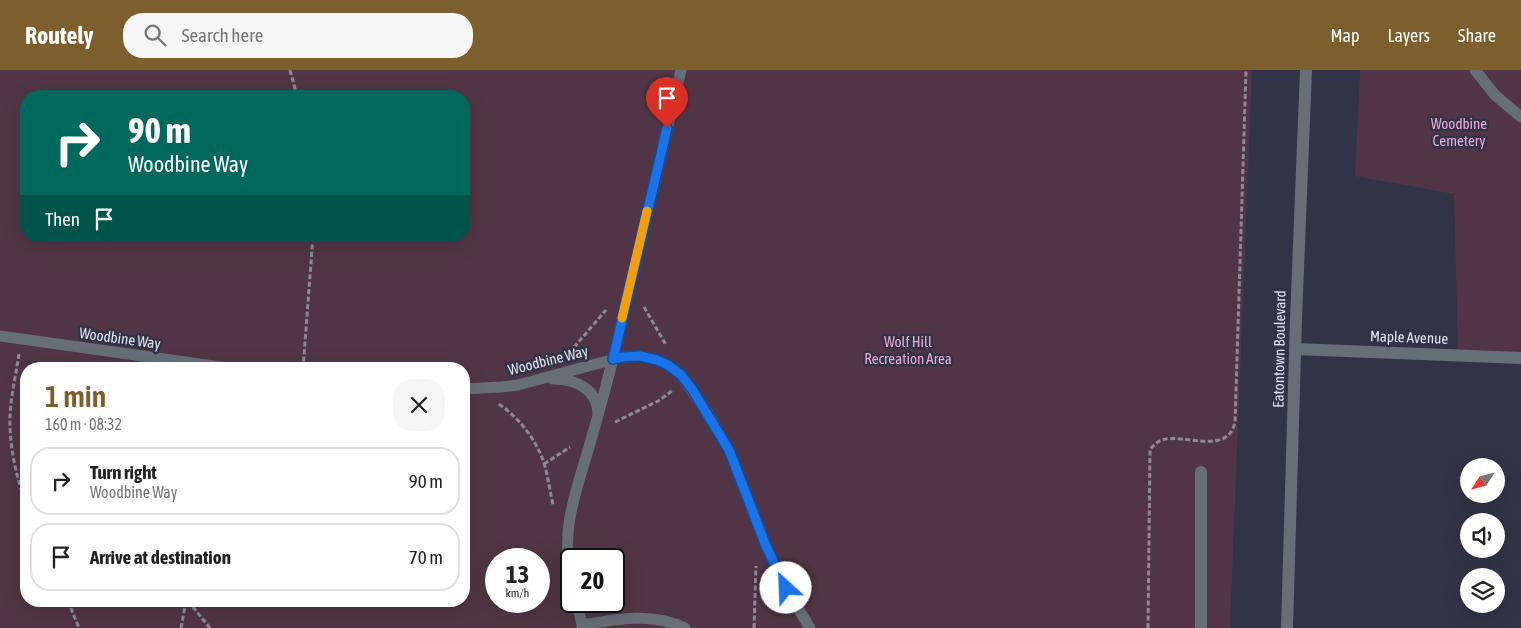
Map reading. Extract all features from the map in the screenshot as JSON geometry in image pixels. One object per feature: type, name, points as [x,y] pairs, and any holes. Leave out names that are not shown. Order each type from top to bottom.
[{"type":"street","name":"Eatontown Boulevard","points":[[1287,628],[1296,319],[1306,70]]},
{"type":"street","name":"Maple Avenue","points":[[1296,349],[1521,358]]},
{"type":"street","points":[[1201,472],[1201,628]]},
{"type":"lane","points":[[568,548],[567,532],[573,496],[593,434],[613,359],[681,70]]},
{"type":"lane","points":[[1475,70],[1495,95],[1521,117]]},
{"type":"lane","name":"Woodbine Way","points":[[0,336],[185,362]]},
{"type":"lane","name":"Woodbine Way","points":[[470,388],[501,387],[622,357],[640,356],[649,358],[668,365],[681,375]]},
{"type":"lane","points":[[681,375],[708,414],[729,450],[766,546],[786,588],[810,628]]},
{"type":"lane","points":[[542,378],[565,379],[576,382],[586,388],[596,405],[598,416]]},
{"type":"lane","points":[[579,613],[582,626],[616,619],[642,618],[660,620],[685,628]]},
{"type":"path","points":[[290,70],[295,90]]},
{"type":"path","points":[[1148,628],[1150,450],[1155,444],[1167,439],[1217,441],[1234,428],[1246,70]]},
{"type":"path","points":[[304,362],[314,242]]},
{"type":"path","points":[[633,270],[644,307],[652,324],[668,347]]},
{"type":"path","points":[[542,378],[564,358],[612,303]]},
{"type":"path","points":[[20,483],[13,453],[10,416],[21,339]]},
{"type":"path","points":[[544,464],[593,434],[660,400],[672,390],[681,375]]},
{"type":"path","points":[[493,400],[508,410],[532,439],[544,464],[554,509]]},
{"type":"path","points":[[754,628],[756,561]]},
{"type":"path","points":[[70,607],[79,628]]},
{"type":"path","points":[[181,628],[186,607]]},
{"type":"path","points":[[192,607],[210,628]]},
{"type":"green space","name":"Wolf Hill Recreation Area","points":[[0,70],[1252,70],[1230,628],[0,628]]},
{"type":"green space","name":"Woodbine Cemetery","points":[[1360,70],[1521,70],[1521,362],[1458,353],[1454,194],[1355,176]]},
{"type":"slow traffic","points":[[622,318],[647,211]]},
{"type":"route","points":[[667,128],[613,359],[640,356],[657,360],[668,365],[681,375],[692,389],[729,450],[766,546],[786,588]]}]
